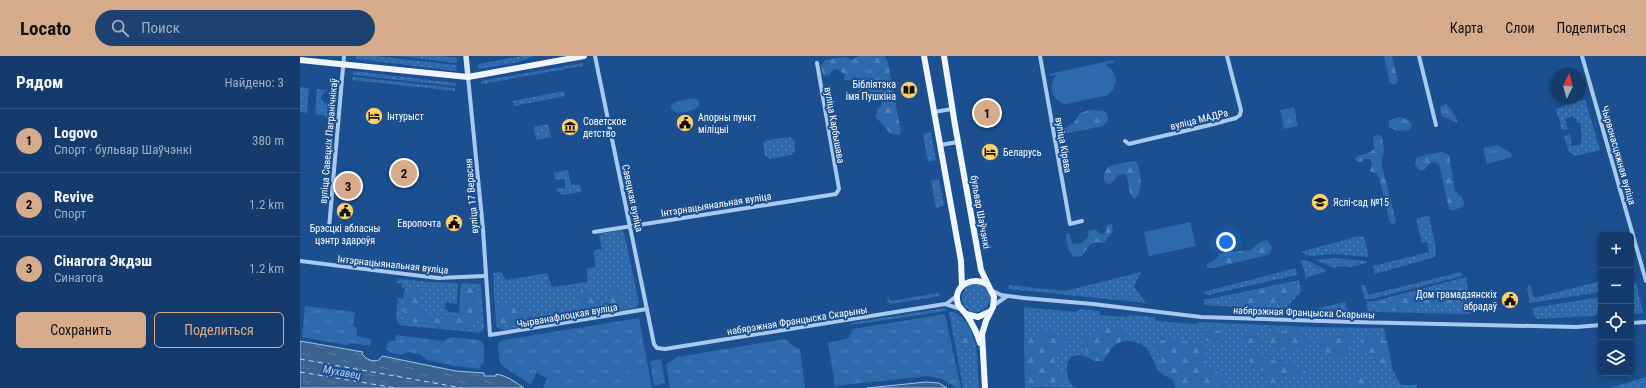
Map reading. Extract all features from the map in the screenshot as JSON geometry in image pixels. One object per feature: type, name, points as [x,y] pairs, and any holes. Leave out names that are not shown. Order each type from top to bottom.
[{"type":"main road","name":"вуліца 17 Верасня","points":[[466,56],[468,77]]},
{"type":"main road","points":[[300,60],[468,77],[584,56]]},
{"type":"main road","points":[[924,56],[961,261],[962,286],[958,295],[959,305],[978,336],[982,356]]},
{"type":"main road","name":"бульвар Шаўчэнкі","points":[[944,56],[981,270],[993,292]]},
{"type":"main road","points":[[962,286],[978,280],[988,285]]},
{"type":"main road","points":[[985,388],[982,356],[982,334],[991,309],[994,297],[993,292]]},
{"type":"main road","points":[[963,312],[978,317],[987,314],[991,309]]},
{"type":"street","name":"вуліца Савецкіх Пагранічнікаў","points":[[329,228],[344,56]]},
{"type":"street","name":"Савецкая вуліца","points":[[595,56],[654,344]]},
{"type":"street","name":"вуліца Кірава","points":[[1040,56],[1070,224],[1082,221]]},
{"type":"street","name":"вуліца МАДРа","points":[[1125,141],[1129,144],[1205,127],[1236,118],[1240,115],[1241,110],[1227,56]]},
{"type":"street","points":[[1418,56],[1436,125]]},
{"type":"street","name":"Чырвонасцяжная вуліца","points":[[1582,56],[1646,282]]},
{"type":"street","name":"вуліца Карбышава","points":[[817,63],[838,189]]},
{"type":"street","name":"вуліца 17 Верасня","points":[[468,77],[485,247],[485,276],[490,336]]},
{"type":"street","points":[[934,112],[952,109]]},
{"type":"street","points":[[940,145],[958,142]]},
{"type":"street","name":"Інтэрнацыянальная вуліца","points":[[594,232],[827,196],[836,194],[838,189]]},
{"type":"street","name":"Інтэрнацыянальная вуліца","points":[[300,261],[438,278],[485,276]]},
{"type":"street","name":"набярэжная Францыска Скарыны","points":[[993,292],[1007,296],[1093,304],[1201,317],[1576,327],[1598,325]]},
{"type":"street","name":"набярэжная Францыска Скарыны","points":[[654,344],[659,349],[665,349],[945,304],[958,295]]},
{"type":"street","points":[[991,309],[1007,296]]},
{"type":"street","name":"набярэжная Францыска Скарыны","points":[[945,304],[963,312]]},
{"type":"street","name":"Чырванафлоцкая вуліца","points":[[490,336],[647,309]]},
{"type":"street","points":[[1634,323],[1646,322]]},
{"type":"green space","points":[[356,56],[375,56],[457,65],[456,71],[356,59]]},
{"type":"green space","points":[[399,56],[441,56],[457,58],[457,63]]},
{"type":"green space","points":[[522,56],[534,56],[518,62],[479,69],[478,64]]},
{"type":"green space","points":[[859,56],[885,56],[888,63],[901,132],[899,135],[890,133],[876,117],[877,110],[882,104],[882,97],[879,93],[874,94],[870,99],[859,95],[858,85],[869,83],[870,79],[847,76],[837,69],[832,70],[830,75],[823,76],[821,66],[825,60],[845,57],[852,60]]},
{"type":"green space","points":[[1384,56],[1392,56],[1398,81],[1395,85],[1390,83]]},
{"type":"green space","points":[[1113,60],[1114,63],[1105,64],[1113,71],[1116,80],[1114,88],[1108,95],[1067,104],[1058,101],[1055,97],[1052,84],[1056,75],[1050,76],[1050,74]]},
{"type":"green space","points":[[582,63],[583,66],[481,84],[481,81]]},
{"type":"green space","points":[[872,63],[876,81],[844,80],[846,67]]},
{"type":"green space","points":[[353,71],[456,83],[456,86],[353,75]]},
{"type":"green space","points":[[353,77],[455,88],[455,91],[352,80]]},
{"type":"green space","points":[[300,87],[309,88],[307,113],[300,112]]},
{"type":"green space","points":[[317,89],[327,90],[321,97],[325,103],[330,103],[334,97],[330,138],[328,138],[330,119],[324,115],[315,114]]},
{"type":"green space","points":[[564,91],[565,96],[514,106],[513,101]]},
{"type":"green space","points":[[693,98],[697,99],[699,102],[697,108],[694,110],[677,113],[671,109],[671,105],[675,102]]},
{"type":"green space","points":[[1586,102],[1600,150],[1576,156],[1569,152],[1564,136],[1570,134],[1572,146],[1580,145],[1582,139],[1580,122],[1577,123],[1576,118],[1574,119],[1573,116],[1565,119],[1568,129],[1562,130],[1556,109],[1570,104],[1586,104]]},
{"type":"green space","points":[[1446,104],[1455,115],[1458,123],[1442,116],[1440,107]]},
{"type":"green space","points":[[1294,107],[1298,126],[1284,129],[1280,110]]},
{"type":"green space","points":[[1090,110],[1104,111],[1107,114],[1108,120],[1103,126],[1068,133],[1063,131],[1063,129],[1074,123],[1080,113]]},
{"type":"green space","points":[[1400,117],[1410,121],[1412,126],[1409,130],[1397,131],[1389,127],[1389,120]]},
{"type":"green space","points":[[548,124],[551,137],[536,140],[534,127]]},
{"type":"green space","points":[[931,132],[936,160],[928,162],[923,134]]},
{"type":"green space","points":[[1376,135],[1382,136],[1384,152],[1381,162],[1396,221],[1394,224],[1390,223],[1379,177],[1370,171],[1372,164],[1370,159],[1365,159],[1360,162],[1356,161],[1355,158],[1374,149],[1373,137]]},
{"type":"green space","points":[[790,137],[794,140],[795,151],[791,155],[770,159],[765,156],[763,143],[767,140]]},
{"type":"green space","points":[[1497,145],[1511,153],[1512,157],[1487,164],[1483,148]]},
{"type":"green space","points":[[1443,152],[1449,155],[1455,191],[1462,197],[1465,205],[1455,210],[1449,209],[1439,164],[1432,162],[1424,170],[1420,170],[1415,165],[1416,158]]},
{"type":"green space","points":[[1136,161],[1141,182],[1139,192],[1134,199],[1130,193],[1128,180],[1125,174],[1118,175],[1111,184],[1107,184],[1104,180],[1104,174],[1109,167]]},
{"type":"green space","points":[[568,170],[571,185],[579,185],[581,187],[581,192],[562,195],[557,191],[557,188],[566,188],[564,179],[555,180],[554,173]]},
{"type":"green space","points":[[939,179],[944,206],[936,208],[931,180]]},
{"type":"green space","points":[[1429,215],[1436,250],[1435,257],[1375,274],[1373,266],[1429,252],[1427,242],[1422,243],[1416,219]]},
{"type":"green space","points":[[1190,222],[1196,246],[1149,256],[1144,232]]},
{"type":"green space","points":[[1112,224],[1113,231],[1104,243],[1093,243],[1088,247],[1082,256],[1073,257],[1066,240],[1066,234],[1069,233],[1072,243],[1079,244],[1088,237],[1089,231],[1095,229],[1099,233],[1103,234],[1106,231],[1107,225]]},
{"type":"green space","points":[[622,230],[625,237],[639,303],[636,308],[504,330],[498,328],[496,325],[493,273],[501,272],[506,280],[547,273],[552,287],[587,282],[587,268],[595,267],[594,250],[602,249],[599,234]]},
{"type":"green space","points":[[1359,236],[1364,237],[1369,257],[1335,254],[1310,256],[1300,252]]},
{"type":"green space","points":[[1267,240],[1272,247],[1270,254],[1214,268],[1207,268],[1207,264],[1215,260],[1220,253],[1251,250],[1258,243]]},
{"type":"green space","points":[[1334,258],[1367,261],[1367,263],[1350,267],[1340,266],[1334,268],[1316,260]]},
{"type":"green space","points":[[1301,260],[1309,261],[1327,271],[1306,278]]},
{"type":"green space","points":[[1296,268],[1297,275],[1208,295],[1203,292]]},
{"type":"green space","points":[[1141,272],[1134,287],[1146,303],[1008,289],[1009,285],[1065,291]]},
{"type":"green space","points":[[1461,272],[1462,276],[1371,299],[1365,299],[1361,286],[1365,285],[1368,295]]},
{"type":"green space","points":[[1466,277],[1471,306],[1470,314],[1368,312],[1366,301],[1371,302]]},
{"type":"green space","points":[[400,279],[458,283],[457,304],[446,302],[445,309],[450,312],[459,313],[461,283],[479,284],[481,286],[484,329],[480,333],[400,325],[396,318],[398,298],[403,298],[405,288],[402,288],[402,283],[396,283]]},
{"type":"green space","points":[[1299,280],[1301,291],[1284,310],[1204,305],[1204,299]]},
{"type":"green space","points":[[1598,282],[1598,292],[1530,303],[1527,288],[1530,285],[1534,298]]},
{"type":"green space","points":[[1636,282],[1643,313],[1634,314],[1634,284]]},
{"type":"green space","points":[[976,284],[982,285],[986,288],[989,292],[989,304],[986,308],[982,311],[976,312],[970,311],[966,308],[963,304],[962,298],[963,292],[966,288],[970,285]]},
{"type":"green space","points":[[1454,284],[1459,285],[1462,290],[1460,298],[1453,303],[1428,303],[1402,312],[1376,307],[1379,302]]},
{"type":"green space","points":[[1291,285],[1295,286],[1297,290],[1292,297],[1287,301],[1274,306],[1244,305],[1237,301],[1241,294]]},
{"type":"green space","points":[[415,287],[422,291],[418,304],[423,314],[435,318],[458,317],[461,314],[463,290],[469,287],[476,288],[478,291],[479,313],[476,323],[467,328],[443,327],[424,324],[409,319],[404,314],[403,306],[407,294]]},
{"type":"green space","points":[[586,289],[593,293],[597,301],[595,309],[587,312],[581,308],[578,299],[581,291]]},
{"type":"green space","points":[[615,290],[620,291],[622,297],[617,307],[610,308],[607,304],[607,297]]},
{"type":"green space","points":[[938,293],[940,296],[891,304],[888,302],[887,298],[889,297],[890,301]]},
{"type":"green space","points":[[1598,297],[1598,313],[1595,316],[1536,319],[1532,308]]},
{"type":"green space","points":[[1345,302],[1348,312],[1311,311],[1311,310]]},
{"type":"green space","points":[[505,304],[516,307],[528,313],[533,318],[533,322],[516,326],[499,322],[497,318],[498,309]]},
{"type":"green space","points":[[305,306],[355,312],[353,326],[357,328],[357,336],[371,339],[370,346],[351,343],[347,345],[302,337]]},
{"type":"green space","points":[[1024,307],[1076,312],[1079,309],[1099,311],[1101,315],[1154,317],[1157,321],[1196,324],[1199,322],[1310,327],[1384,328],[1393,371],[1401,385],[1417,385],[1417,388],[1176,388],[1173,379],[1163,375],[1158,370],[1149,351],[1145,347],[1139,343],[1123,341],[1114,346],[1102,361],[1079,355],[1071,357],[1067,365],[1067,373],[1072,385],[1075,388],[1025,388]]},
{"type":"green space","points":[[945,308],[946,311],[851,325],[851,323]]},
{"type":"green space","points":[[949,312],[954,312],[960,316],[971,331],[976,349],[979,388],[963,388]]},
{"type":"green space","points":[[945,314],[961,388],[956,388],[942,379],[927,376],[835,386],[828,343],[849,338],[853,329]]},
{"type":"green space","points":[[639,318],[652,388],[543,388],[547,378],[536,373],[531,385],[501,365],[498,343],[504,340]]},
{"type":"green space","points":[[961,322],[967,327],[971,335],[973,343],[972,350],[966,346],[960,336],[957,326]]},
{"type":"green space","points":[[1108,327],[1119,327],[1124,329],[1127,336],[1123,341],[1114,345],[1102,361],[1090,359],[1083,344],[1083,338],[1097,334]]},
{"type":"green space","points":[[1253,328],[1257,332],[1259,343],[1256,346],[1247,345],[1241,338],[1249,329]]},
{"type":"green space","points":[[1297,329],[1302,331],[1303,336],[1310,342],[1310,346],[1308,348],[1290,350],[1277,348],[1271,345],[1266,336],[1270,333]]},
{"type":"green space","points":[[1206,330],[1222,331],[1224,337],[1219,341],[1206,341],[1202,336],[1203,332]]},
{"type":"green space","points":[[1046,332],[1065,338],[1066,344],[1064,348],[1054,357],[1055,364],[1064,374],[1063,379],[1032,388],[1025,388],[1024,338]]},
{"type":"green space","points":[[1346,333],[1351,334],[1353,339],[1352,348],[1345,353],[1341,359],[1320,349],[1319,341],[1322,337]]},
{"type":"green space","points":[[1369,334],[1379,337],[1386,343],[1390,352],[1389,363],[1387,365],[1376,364],[1369,354],[1361,349],[1361,340]]},
{"type":"green space","points":[[396,335],[444,341],[451,337],[480,340],[484,345],[484,363],[481,365],[480,369],[454,366],[427,360],[421,355],[409,352],[402,355],[392,353],[386,349],[387,344],[390,341],[395,341]]},
{"type":"green space","points":[[785,339],[800,349],[805,388],[670,388],[666,364],[677,357]]},
{"type":"green space","points":[[1162,340],[1185,341],[1200,347],[1205,351],[1205,361],[1207,367],[1225,376],[1227,383],[1226,388],[1176,388],[1173,379],[1163,375],[1159,371],[1161,359],[1156,348],[1156,343]]},
{"type":"green space","points":[[1251,356],[1259,356],[1300,368],[1304,370],[1307,375],[1303,377],[1282,375],[1276,379],[1278,388],[1267,388],[1267,375],[1265,371],[1248,361]]},
{"type":"green space","points":[[661,359],[665,383],[654,386],[650,361]]},
{"type":"green space","points":[[643,366],[648,388],[632,388],[628,369]]},
{"type":"green space","points":[[1355,377],[1360,377],[1367,380],[1370,388],[1331,388],[1334,386],[1344,386]]},
{"type":"green space","points":[[1646,377],[1646,388],[1610,388]]},
{"type":"water","name":"Мухавец","points":[[300,341],[363,352],[362,354],[364,356],[372,361],[379,360],[382,356],[456,371],[484,373],[484,376],[496,376],[496,374],[514,381],[524,388],[300,388]]},
{"type":"water","points":[[926,382],[939,383],[947,388],[867,388]]},
{"type":"ferry route","points":[[300,359],[462,388]]},
{"type":"ferry route","points":[[300,372],[396,388]]},
{"type":"place","name":"Бібліятэка імя Пушкіна","points":[[909,90]]},
{"type":"place","name":"Logovo","points":[[987,113]]},
{"type":"place","name":"Інтурыст","points":[[374,116]]},
{"type":"place","name":"Апорны пункт міліцыі","points":[[685,123]]},
{"type":"place","name":"Советское детство","points":[[570,127]]},
{"type":"place","name":"Беларусь","points":[[990,152]]},
{"type":"place","name":"Revive","points":[[404,173]]},
{"type":"place","name":"Сінагога Экдэш","points":[[348,186]]},
{"type":"place","name":"Яслі-сад №15","points":[[1320,202]]},
{"type":"place","name":"Брэсцкі абласны цэнтр здароўя","points":[[345,211]]},
{"type":"place","name":"Европочта","points":[[454,223]]},
{"type":"place","name":"Дом грамадзянскіх абрадаў","points":[[1510,300]]}]
